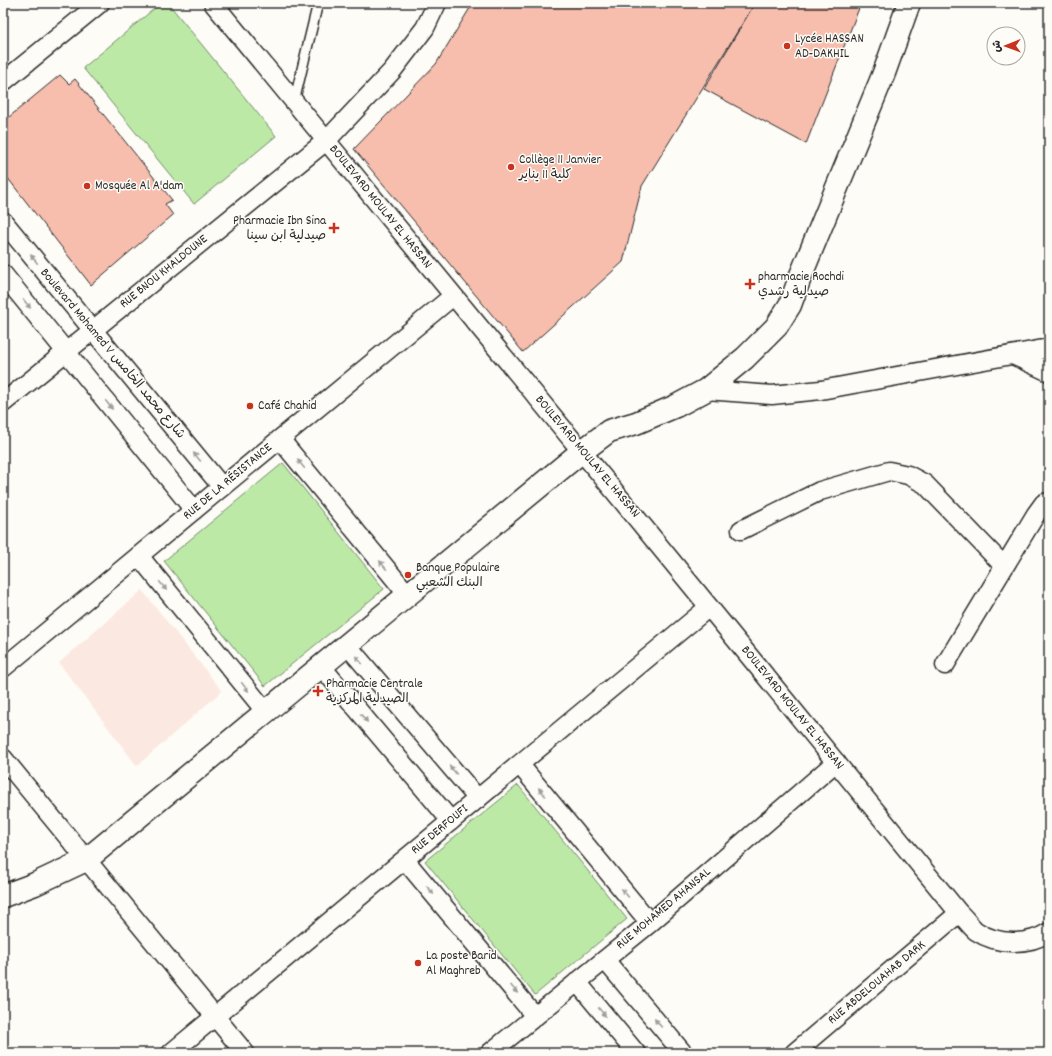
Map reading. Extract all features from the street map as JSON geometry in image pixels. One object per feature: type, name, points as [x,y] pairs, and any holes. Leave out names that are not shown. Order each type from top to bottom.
[{"type":"main road","points":[[3,896],[35,884],[86,860],[581,452],[609,431],[636,423],[676,406],[706,390],[758,346],[776,327],[790,305],[884,73],[909,3]]},
{"type":"street","points":[[3,82],[100,3]]},
{"type":"street","name":"BOULEVARD MOULAY EL HASSAN","points":[[213,3],[959,912],[976,930],[998,941],[1021,942],[1043,936],[1049,932]]},
{"type":"street","name":"RUE BNOU KHALDOUNE","points":[[3,403],[326,141],[392,71],[425,28],[437,3]]},
{"type":"street","name":"Boulevard Mohamed V شارع محمد الخامس","points":[[3,222],[222,487]]},
{"type":"street","points":[[3,274],[194,510]]},
{"type":"street","name":"RUE DE LA RÉSISTANCE","points":[[3,668],[453,296]]},
{"type":"street","points":[[706,390],[772,395],[821,390],[1049,348]]},
{"type":"street","points":[[1013,355],[1049,372]]},
{"type":"street","points":[[280,439],[408,595]]},
{"type":"street","points":[[741,530],[820,491],[889,471],[908,475],[925,484],[1004,566]]},
{"type":"street","points":[[945,665],[1036,514],[1044,502],[1049,502]]},
{"type":"street","points":[[138,556],[266,712]]},
{"type":"street","name":"RUE DERFOUFI","points":[[172,1053],[709,608]]},
{"type":"street","points":[[347,645],[478,799]]},
{"type":"street","points":[[321,666],[451,821]]},
{"type":"street","points":[[3,758],[245,1053]]},
{"type":"street","name":"RUE MOHAMED AHANSAL","points":[[490,1053],[650,923],[836,762]]},
{"type":"street","points":[[520,765],[650,923]]},
{"type":"street","points":[[405,860],[535,1016]]},
{"type":"street","name":"RUE ABDELOUAHAB DARK","points":[[794,1053],[959,912]]},
{"type":"street","points":[[605,960],[683,1053]]},
{"type":"street","points":[[577,982],[636,1053]]},
{"type":"lane","points":[[294,102],[318,3]]},
{"type":"shaded area","points":[[142,590],[222,691],[137,766],[59,663]]},
{"type":"green space","points":[[161,3],[168,3],[276,136],[194,204],[83,68]]},
{"type":"green space","points":[[283,463],[384,589],[265,686],[164,561]]},
{"type":"green space","points":[[518,785],[627,919],[535,995],[425,861]]},
{"type":"building","name":"Collège 11 Janvier كلية 11 يناير","points":[[473,3],[755,3],[642,186],[623,262],[523,352],[354,149],[436,64]]},
{"type":"building","name":"Lycée HASSAN AD-DAKHIL","points":[[755,3],[861,3],[806,144],[704,89]]},
{"type":"building","name":"Mosquée Al A'dam","points":[[60,75],[69,84],[75,79],[172,200],[165,204],[173,215],[91,285],[3,172],[3,122]]},
{"type":"place","name":"Lycée HASSAN AD-DAKHIL","points":[[787,46]]},
{"type":"place","name":"Collège 11 Janvier كلية 11 يناير","points":[[511,167]]},
{"type":"place","name":"Mosquée Al A'dam","points":[[87,186]]},
{"type":"place","name":"Pharmacie Ibn Sina صيدلية ابن سينا","points":[[334,228]]},
{"type":"place","name":"pharmacie Rochdi صيدلية رشدي","points":[[750,284]]},
{"type":"place","name":"Café Chahid","points":[[250,406]]},
{"type":"place","name":"Banque Populaire البنك الشعبي","points":[[408,575]]},
{"type":"place","name":"Pharmacie Centrale الصيدلية المركزية","points":[[318,691]]},
{"type":"place","name":"La poste Barid Al Maghreb","points":[[418,963]]}]
